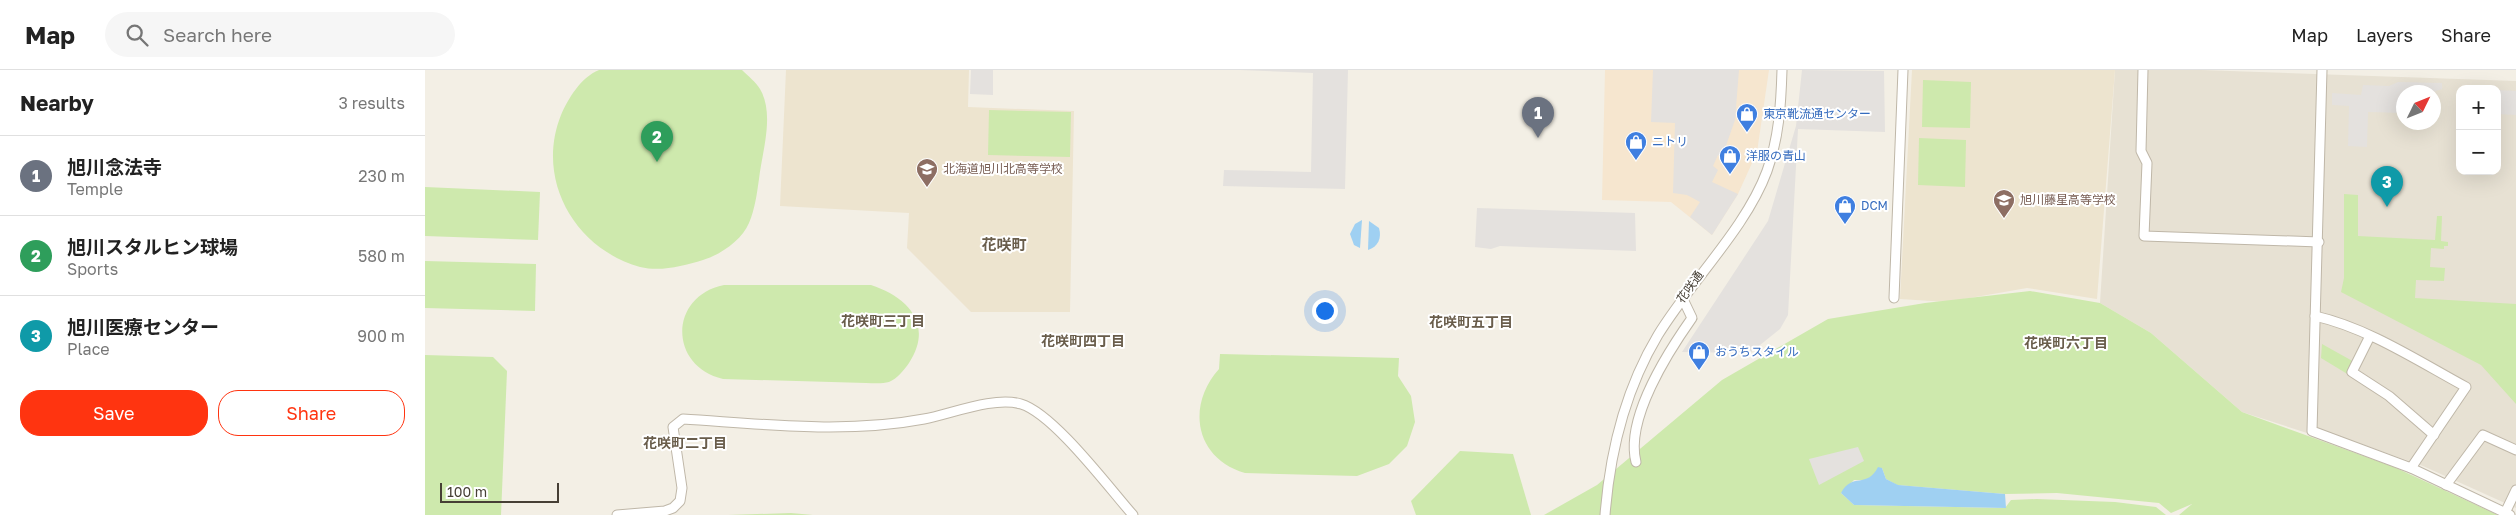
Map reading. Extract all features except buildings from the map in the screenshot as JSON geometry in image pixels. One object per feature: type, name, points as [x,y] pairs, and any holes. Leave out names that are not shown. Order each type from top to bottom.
[{"type":"street","name":"花咲通","points":[[1605,513],[1613,450],[1624,408],[1637,374],[1682,297],[1745,216],[1759,191],[1775,145],[1780,121],[1782,70]]},
{"type":"street","points":[[1894,298],[1903,70]]},
{"type":"street","points":[[2143,70],[2141,151],[2147,163],[2144,236],[2319,242]]},
{"type":"street","points":[[2322,70],[2319,242],[2312,431],[2411,468],[2508,514],[2516,490]]},
{"type":"street","points":[[1636,462],[1633,452],[1634,436],[1650,389],[1669,352],[1692,318],[1682,297]]},
{"type":"street","points":[[2315,316],[2337,321],[2370,336],[2466,387],[2411,468]]},
{"type":"street","points":[[2370,336],[2352,372],[2389,396],[2434,435]]},
{"type":"street","points":[[617,515],[665,512],[673,508],[680,501],[682,488],[673,427],[683,419],[861,427],[924,419],[1011,402],[1032,409],[1062,435],[1133,515]]},
{"type":"street","points":[[2446,485],[2483,435],[2516,450]]},
{"type":"shaded area","name":"北海道旭川北高等学校","points":[[786,70],[969,70],[968,107],[1074,111],[1070,312],[971,312],[907,248],[909,213],[780,206]]},
{"type":"shaded area","points":[[971,70],[993,70],[993,95],[970,94]]},
{"type":"shaded area","points":[[1240,70],[1348,70],[1345,189],[1223,186],[1224,170],[1311,172],[1313,73]]},
{"type":"shaded area","points":[[1605,70],[1769,70],[1757,152],[1738,194],[1712,235],[1671,202],[1602,200]]},
{"type":"shaded area","points":[[1653,70],[1739,70],[1735,120],[1722,157],[1718,155],[1713,166],[1718,170],[1712,182],[1738,194],[1712,235],[1690,217],[1700,202],[1687,195],[1673,193],[1675,123],[1651,122]]},
{"type":"shaded area","points":[[1802,70],[1884,71],[1885,132],[1798,129],[1788,315],[1780,329],[1750,353],[1682,352],[1768,221],[1796,126]]},
{"type":"shaded area","name":"旭川藤星高等学校","points":[[1912,70],[2115,70],[2097,299],[2027,288],[1947,302],[1900,299]]},
{"type":"shaded area","points":[[2115,70],[2201,70],[2516,81],[2516,508],[2423,466],[2319,429],[2307,433],[2242,412],[2151,333],[2100,303]]},
{"type":"shaded area","points":[[2398,82],[2442,83],[2442,89],[2441,85],[2396,85],[2396,113],[2368,112],[2367,147],[2348,146],[2349,106],[2332,105],[2332,93],[2361,95],[2363,85],[2389,86]]},
{"type":"shaded area","points":[[2501,90],[2516,91],[2516,115],[2501,114]]},
{"type":"shaded area","points":[[1477,208],[1635,213],[1636,251],[1500,246],[1491,249],[1475,247]]},
{"type":"shaded area","points":[[1858,447],[1864,461],[1819,485],[1809,459]]},
{"type":"green space","points":[[599,70],[742,70],[758,86],[767,110],[767,121],[757,195],[746,229],[730,246],[710,258],[672,268],[656,269],[640,267],[617,258],[597,245],[580,228],[566,209],[557,187],[553,164],[554,139],[567,102],[586,78]]},
{"type":"green space","points":[[1923,80],[1971,82],[1970,128],[1922,127]]},
{"type":"green space","points":[[989,110],[1071,112],[1070,157],[988,155]]},
{"type":"green space","points":[[1919,138],[1966,140],[1965,187],[1918,185]]},
{"type":"green space","points":[[425,187],[540,192],[538,240],[425,236]]},
{"type":"green space","points":[[2344,194],[2358,195],[2358,236],[2435,240],[2437,216],[2442,216],[2441,241],[2448,242],[2448,246],[2444,246],[2444,249],[2431,248],[2430,267],[2445,268],[2444,281],[2416,280],[2415,298],[2516,304],[2516,404],[2481,365],[2341,292],[2344,278]]},
{"type":"green space","points":[[425,261],[536,264],[535,311],[425,308]]},
{"type":"green space","points":[[724,285],[871,285],[896,297],[913,314],[918,325],[919,336],[916,349],[903,371],[895,379],[886,383],[723,379],[705,372],[692,360],[685,346],[682,331],[685,316],[693,302],[706,292]]},
{"type":"green space","points":[[2030,291],[2100,303],[2151,333],[2242,412],[2394,467],[2498,515],[2179,515],[2192,504],[2171,513],[2159,503],[2057,493],[2005,494],[1897,485],[1886,479],[1882,468],[1869,480],[1854,480],[1841,493],[1854,505],[2005,508],[2011,500],[2037,499],[2115,502],[2156,507],[2166,515],[1544,515],[1597,485],[1722,380],[1828,319],[1925,303]]},
{"type":"green space","points":[[2322,344],[2356,363],[2349,375],[2321,358]]},
{"type":"green space","points":[[1220,354],[1399,358],[1398,376],[1411,396],[1415,422],[1407,446],[1389,464],[1357,476],[1245,473],[1228,466],[1215,456],[1206,443],[1201,429],[1202,399],[1209,383],[1219,369]]},
{"type":"green space","points":[[425,355],[493,357],[507,371],[501,515],[425,515]]},
{"type":"green space","points":[[1460,451],[1513,454],[1531,515],[1416,515],[1411,501]]},
{"type":"green space","points":[[791,513],[813,515],[728,515]]},
{"type":"water","points":[[1362,220],[1360,248],[1354,245],[1350,234],[1355,224]]},
{"type":"water","points":[[1369,221],[1379,228],[1380,235],[1377,244],[1368,250]]},
{"type":"water","points":[[1878,467],[1882,468],[1886,479],[1898,485],[2005,494],[2006,508],[1854,505],[1841,493],[1850,483],[1874,474]]},
{"type":"place","name":"東京靴流通センター","points":[[1747,133]]},
{"type":"place","name":"旭川念法寺","points":[[1538,138]]},
{"type":"place","name":"ニトリ","points":[[1636,161]]},
{"type":"place","name":"旭川スタルヒン球場","points":[[657,162]]},
{"type":"place","name":"洋服の青山","points":[[1730,175]]},
{"type":"place","name":"北海道旭川北高等学校","points":[[927,188]]},
{"type":"place","name":"旭川医療センター","points":[[2387,207]]},
{"type":"place","name":"旭川藤星高等学校","points":[[2004,219]]},
{"type":"place","name":"DCM","points":[[1845,225]]},
{"type":"place","name":"おうちスタイル","points":[[1699,371]]},
{"type":"district","name":"花咲町","points":[[1004,245]]},
{"type":"district","name":"花咲町三丁目","points":[[883,321]]},
{"type":"district","name":"花咲町五丁目","points":[[1471,322]]},
{"type":"district","name":"花咲町四丁目","points":[[1083,341]]},
{"type":"district","name":"花咲町六丁目","points":[[2066,343]]},
{"type":"district","name":"花咲町二丁目","points":[[685,443]]}]
